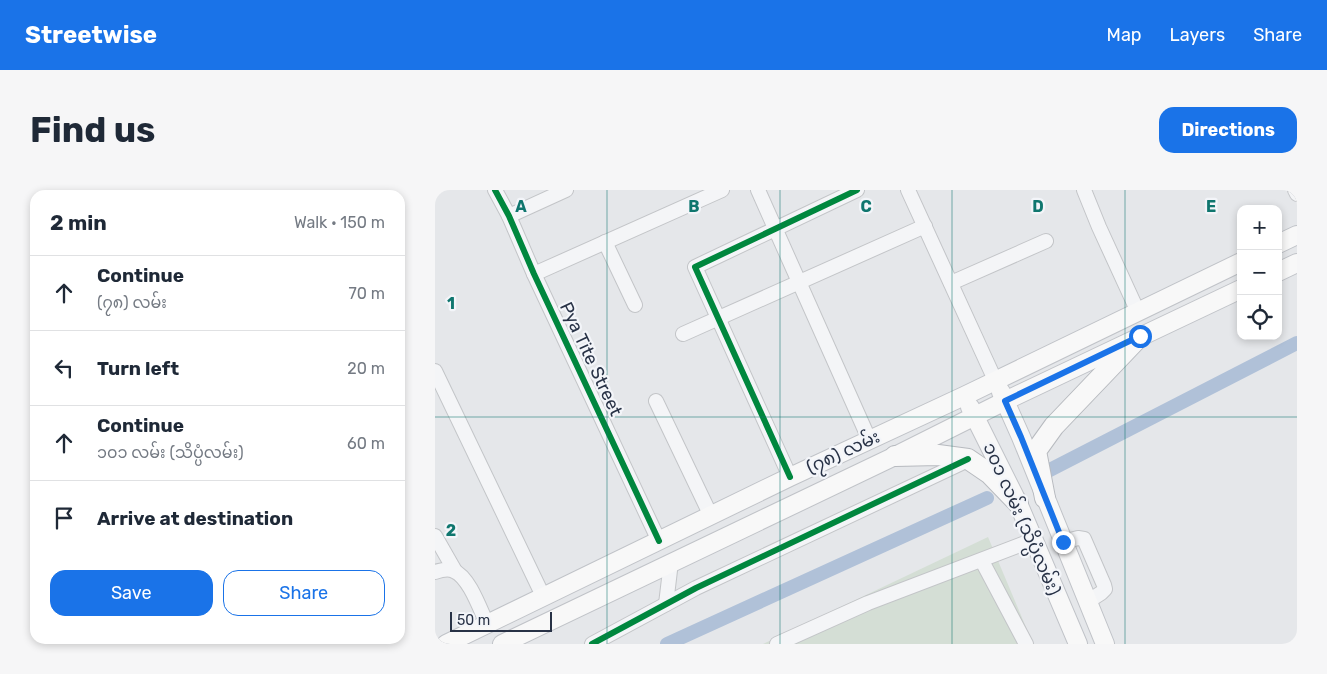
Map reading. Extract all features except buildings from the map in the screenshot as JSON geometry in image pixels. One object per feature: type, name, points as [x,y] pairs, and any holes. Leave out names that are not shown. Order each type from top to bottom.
[{"type":"highway","points":[[1045,498],[1036,450],[1054,426],[1140,336]]},
{"type":"highway","points":[[895,456],[938,455],[968,459],[990,474],[1018,503]]},
{"type":"main road","points":[[1282,242],[1297,234]]},
{"type":"main road","points":[[1282,270],[1297,263]]},
{"type":"main road","name":"(၇၈) လမ်း","points":[[445,644],[1237,264]]},
{"type":"main road","name":"(၇၈) လမ်း","points":[[502,644],[1237,291]]},
{"type":"main road","name":"၁၀၁ လမ်း (သိပ္ပံလမ်း)","points":[[995,380],[1021,437],[1105,644]]},
{"type":"main road","name":"၁၀၁ လမ်း (သိပ္ပံလမ်း)","points":[[964,396],[1018,503],[1078,644]]},
{"type":"street","name":"Pya Tite Street","points":[[495,190],[509,216],[534,274],[659,541]]},
{"type":"street","points":[[509,216],[566,190]]},
{"type":"street","points":[[534,274],[721,190]]},
{"type":"street","points":[[758,190],[869,440]]},
{"type":"street","points":[[790,477],[695,267],[857,190]]},
{"type":"street","points":[[908,190],[995,380]]},
{"type":"street","points":[[1084,190],[1137,312]]},
{"type":"street","points":[[1295,190],[1297,194]]},
{"type":"street","points":[[683,334],[925,226]]},
{"type":"street","points":[[951,283],[1046,241]]},
{"type":"street","points":[[605,242],[635,305]]},
{"type":"street","points":[[435,371],[543,596]]},
{"type":"street","points":[[656,401],[711,516]]},
{"type":"street","points":[[592,644],[696,588],[968,459]]},
{"type":"street","points":[[435,536],[455,571],[471,589],[487,624]]},
{"type":"street","points":[[777,644],[868,603],[1033,540]]},
{"type":"street","points":[[982,560],[1026,644]]},
{"type":"street","points":[[667,604],[671,562]]},
{"type":"street","points":[[435,572],[445,569],[455,571]]},
{"type":"shaded area","points":[[988,537],[1033,644],[763,644]]},
{"type":"waterway","points":[[1042,474],[1297,343]]},
{"type":"waterway","points":[[667,644],[987,498]]},
{"type":"cycle path","points":[[495,190],[509,216],[534,274],[659,541]]},
{"type":"cycle path","points":[[790,477],[695,267],[857,190]]},
{"type":"cycle path","points":[[592,644],[696,588],[968,459]]},
{"type":"route","points":[[1063,542],[1005,401],[1140,336]]}]
